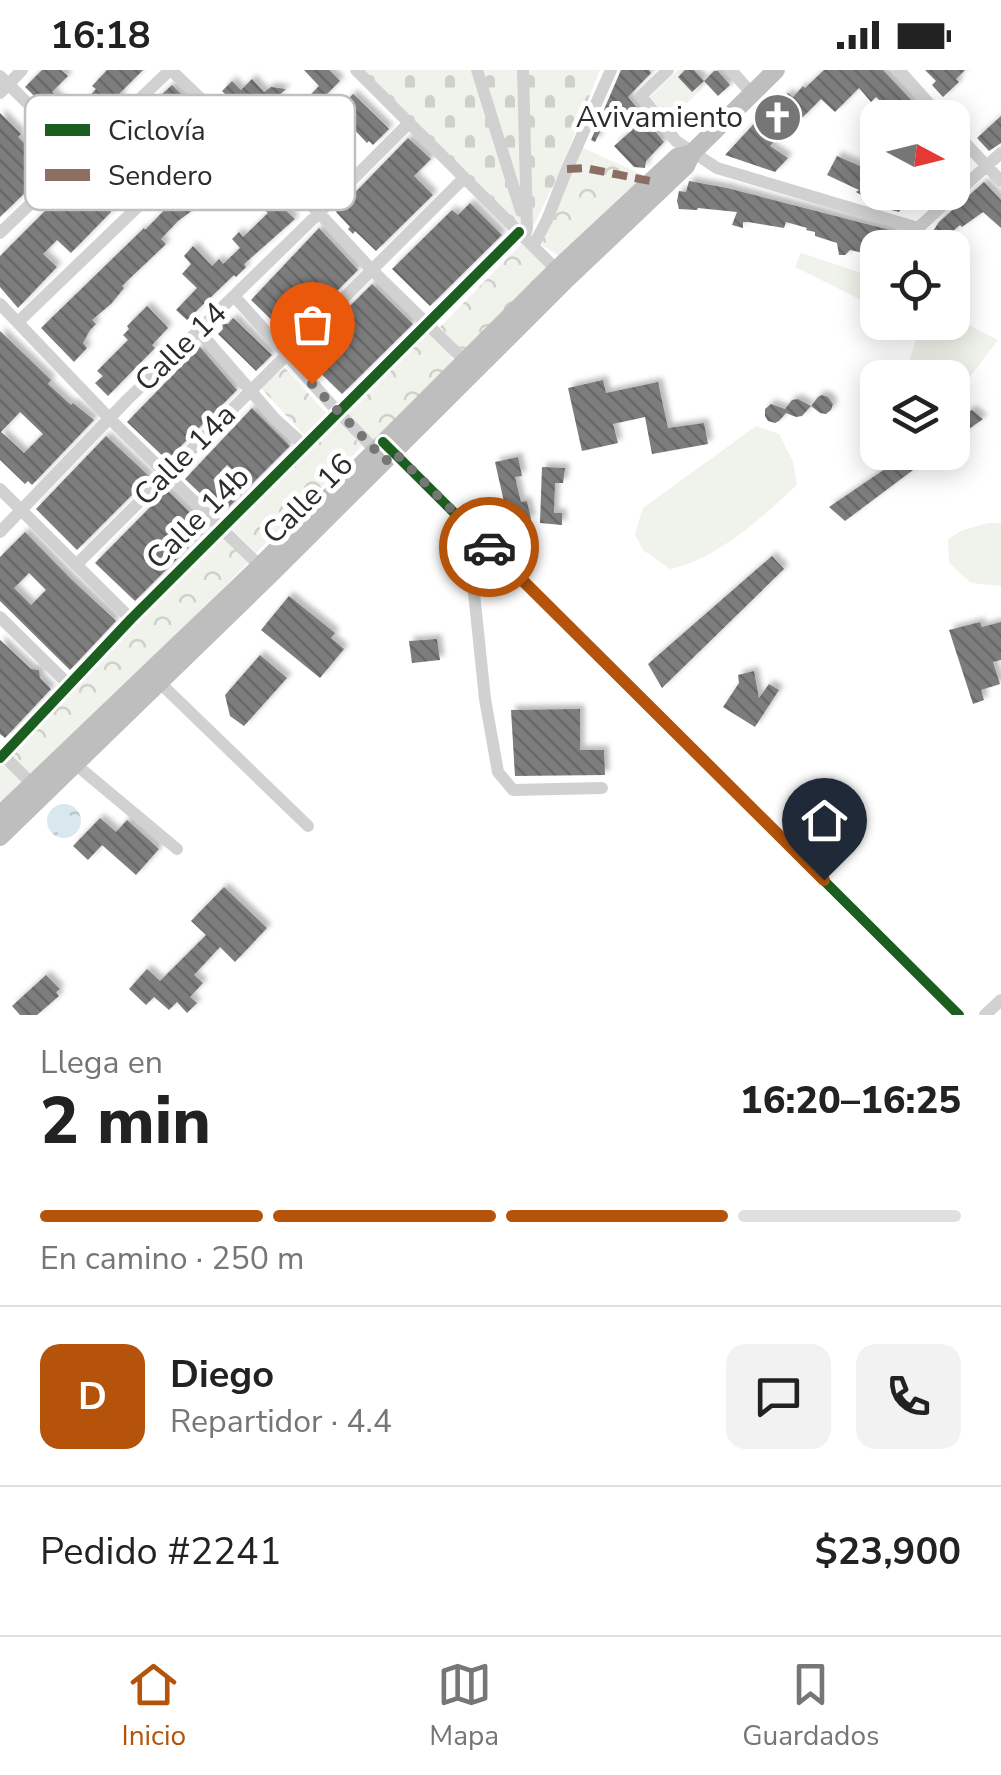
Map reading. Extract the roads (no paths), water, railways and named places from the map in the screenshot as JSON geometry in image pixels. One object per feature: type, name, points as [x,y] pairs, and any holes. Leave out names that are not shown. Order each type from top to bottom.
[{"type":"highway","name":"Calle 16","points":[[384,451],[465,361],[686,166],[692,153],[776,70]]},
{"type":"highway","name":"Calle 16","points":[[0,837],[159,682],[265,570],[562,274]]},
{"type":"highway","name":"Calle 16","points":[[0,816],[265,570]]},
{"type":"street","points":[[22,70],[3,84],[25,104]]},
{"type":"street","points":[[144,95],[170,70],[195,95]]},
{"type":"street","points":[[356,70],[562,274]]},
{"type":"street","points":[[477,70],[526,236]]},
{"type":"street","points":[[523,70],[526,236]]},
{"type":"street","points":[[526,236],[547,220],[611,70]]},
{"type":"street","points":[[668,70],[641,96],[676,141],[692,153],[717,168],[918,228],[1001,153]]},
{"type":"street","points":[[731,70],[752,94]]},
{"type":"street","points":[[899,70],[926,100]]},
{"type":"street","points":[[493,120],[516,122],[524,114]]},
{"type":"street","name":"Calle 14","points":[[355,177],[408,123]]},
{"type":"street","points":[[970,150],[1001,181]]},
{"type":"street","name":"Calle 14a","points":[[76,565],[464,178]]},
{"type":"street","points":[[0,234],[25,210]]},
{"type":"street","points":[[18,322],[134,210]]},
{"type":"street","points":[[317,210],[465,361]]},
{"type":"street","name":"Calle 14","points":[[0,532],[198,330],[323,210]]},
{"type":"street","name":"Calle 14b","points":[[1,755],[338,412],[526,236]]},
{"type":"street","points":[[234,296],[338,412],[470,528],[960,1015]]},
{"type":"street","points":[[0,304],[110,419],[265,570]]},
{"type":"street","points":[[198,330],[275,419],[304,446]]},
{"type":"street","points":[[0,489],[131,619]]},
{"type":"street","points":[[470,528],[466,562],[474,593],[485,700],[498,772],[513,790],[602,788]]},
{"type":"street","points":[[0,617],[68,684]]},
{"type":"street","points":[[159,682],[308,826]]},
{"type":"street","points":[[1,755],[32,784]]},
{"type":"street","points":[[75,764],[177,849]]},
{"type":"street","points":[[985,1015],[1001,1000]]},
{"type":"water","points":[[64,804],[76,809],[81,821],[76,833],[64,838],[52,833],[47,821],[52,809]]},
{"type":"place","name":"Avivamiento","points":[[778,117]]}]
